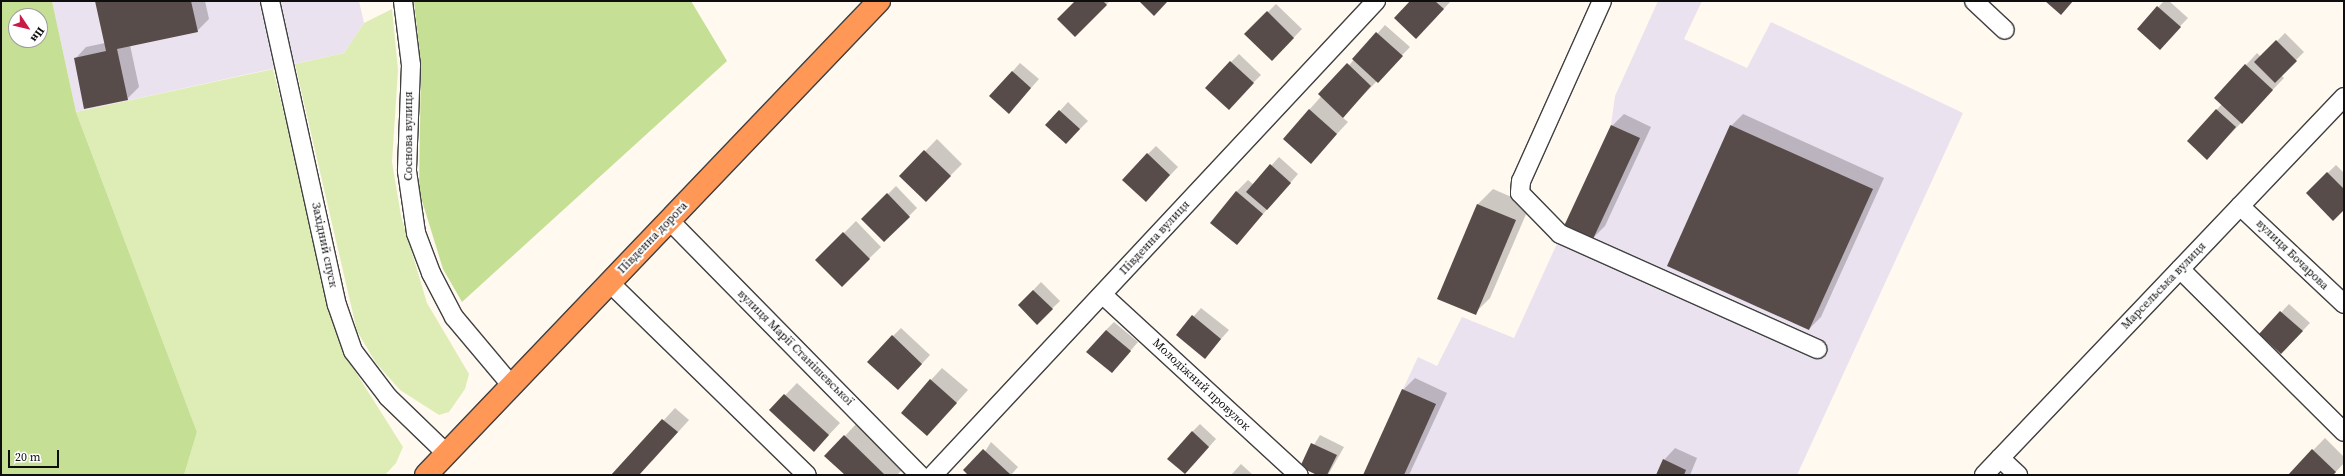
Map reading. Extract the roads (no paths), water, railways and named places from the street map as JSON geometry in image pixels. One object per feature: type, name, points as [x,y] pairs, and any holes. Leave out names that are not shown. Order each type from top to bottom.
[{"type":"highway","name":"Південна дорога","points":[[426,475],[879,1]]},
{"type":"street","name":"Західний спуск","points":[[270,1],[337,305],[353,351],[388,397],[447,454]]},
{"type":"street","name":"Соснова вулиця","points":[[403,1],[411,65],[407,171],[416,233],[430,273],[454,317],[512,386]]},
{"type":"street","name":"Південна вулиця","points":[[933,475],[1376,1]]},
{"type":"street","points":[[1602,1],[1521,180],[1520,193],[1560,234],[1817,349]]},
{"type":"street","points":[[1974,1],[2005,30]]},
{"type":"street","name":"Марсельська вулиця","points":[[1984,475],[2344,97]]},
{"type":"street","name":"вулиця Бочарова","points":[[2240,206],[2344,304]]},
{"type":"street","name":"вулиця Марії Станішевської","points":[[670,220],[920,475]]},
{"type":"street","points":[[2180,269],[2344,432]]},
{"type":"street","points":[[610,283],[807,475]]},
{"type":"street","name":"Молодіжний провулок","points":[[1103,294],[1299,475]]},
{"type":"street","points":[[2000,458],[2018,475]]}]
